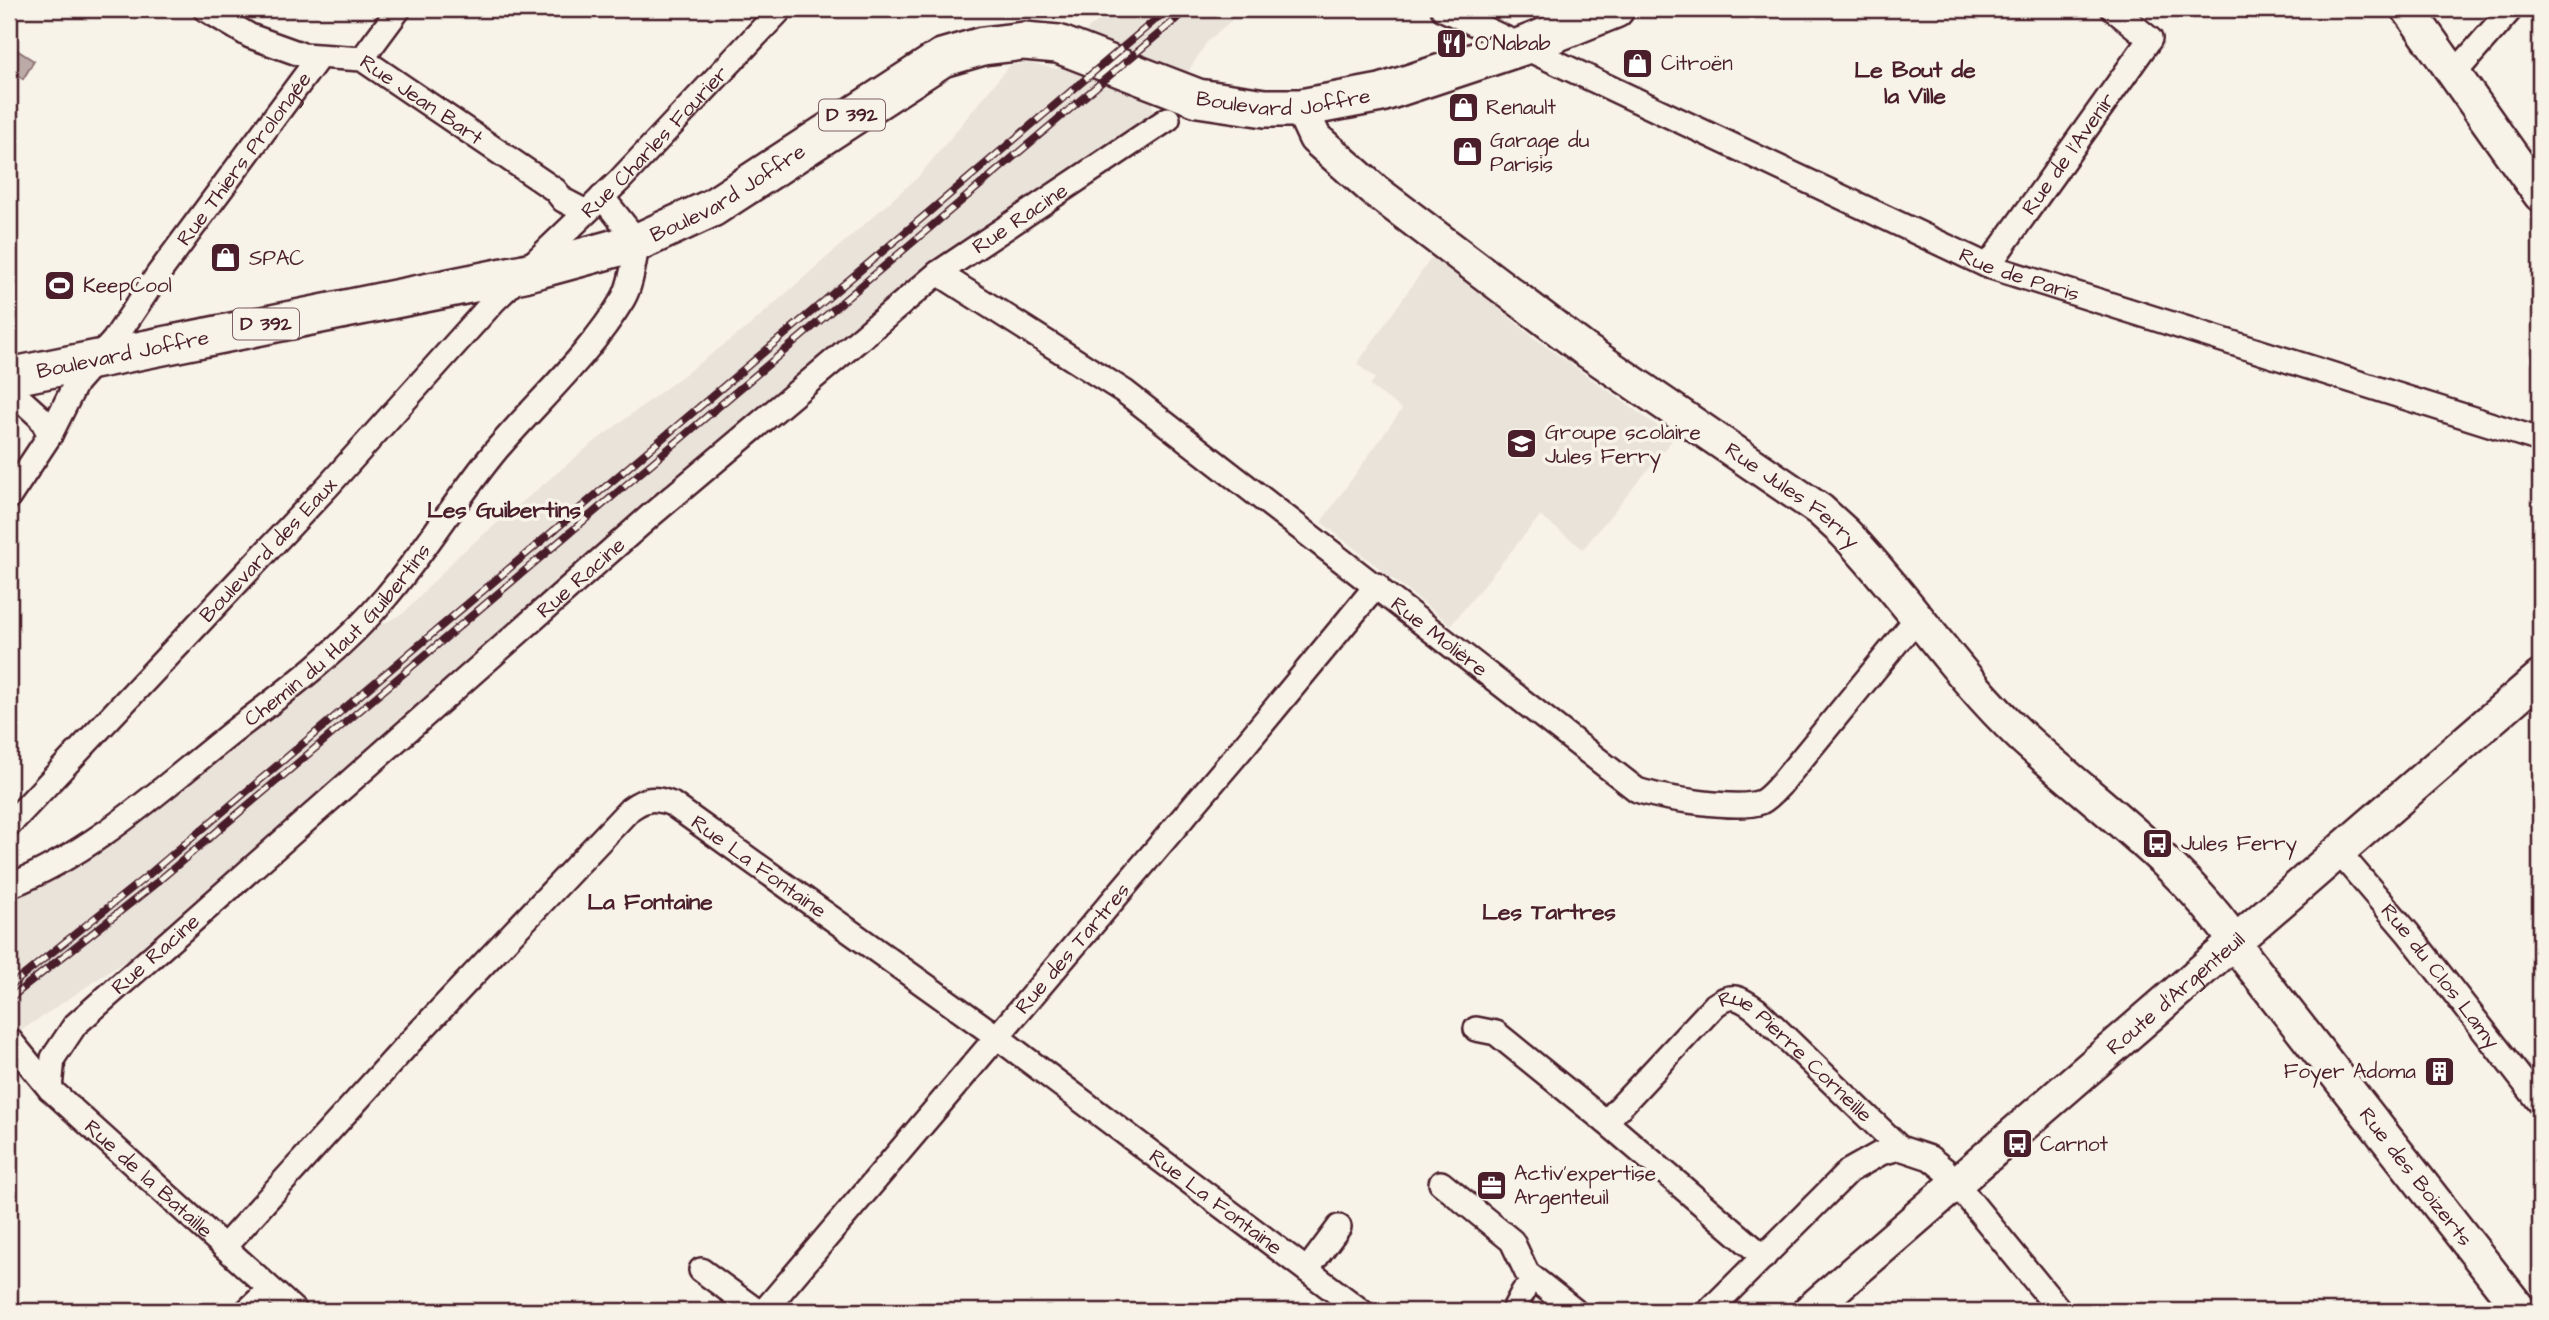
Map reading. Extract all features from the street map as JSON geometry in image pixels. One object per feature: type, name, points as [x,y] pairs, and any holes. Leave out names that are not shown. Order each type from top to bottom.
[{"type":"main road","name":"Boulevard Joffre","points":[[9,377],[524,273],[638,242],[712,208],[935,62],[958,52],[983,46],[1024,41],[1058,44],[1198,98],[1265,108],[1301,108],[1381,93],[1523,46],[1615,9]]},
{"type":"street","name":"Rue Jean Bart","points":[[205,9],[250,36],[303,55],[362,59],[555,190],[563,200],[594,204],[638,242]]},
{"type":"street","points":[[362,59],[399,9]]},
{"type":"street","name":"Rue Charles Fourier","points":[[524,273],[781,9]]},
{"type":"street","name":"Rue de Paris","points":[[1443,9],[1523,46],[1556,65],[1987,266],[2540,440]]},
{"type":"street","name":"Rue de l'Avenir","points":[[1987,266],[2150,39],[2113,9]]},
{"type":"street","points":[[2408,9],[2540,195]]},
{"type":"street","points":[[2454,74],[2511,9]]},
{"type":"street","name":"Rue Thiers Prolongée","points":[[9,497],[50,435],[76,383],[94,359],[114,340],[319,57]]},
{"type":"street","name":"Rue Jules Ferry","points":[[1301,108],[1315,138],[1374,190],[1584,349],[1820,510],[1865,554],[1978,692],[2021,736],[2162,861],[2224,924],[2235,940]]},
{"type":"street","name":"Rue Racine","points":[[50,1088],[53,1058],[75,1025],[650,516],[938,274],[1168,120]]},
{"type":"street","name":"Chemin du Haut Guibertins","points":[[9,886],[31,877],[126,820],[289,691],[347,639],[386,597],[496,450],[579,357],[625,296],[638,242]]},
{"type":"street","name":"Boulevard des Eaux","points":[[9,825],[328,486],[480,317],[524,273]]},
{"type":"street","name":"Rue Molière","points":[[938,274],[1125,392],[1377,584],[1637,789],[1659,797],[1740,804],[1764,801],[1781,784],[1917,618]]},
{"type":"street","points":[[9,389],[40,417],[50,435]]},
{"type":"street","name":"Rue des Tartres","points":[[764,1311],[1244,746],[1377,584]]},
{"type":"street","name":"Route d'Argenteuil","points":[[1809,1311],[2337,850],[2540,677]]},
{"type":"street","name":"Rue La Fontaine","points":[[224,1247],[409,1043],[630,809],[646,799],[659,799],[672,804],[996,1036],[1361,1311]]},
{"type":"street","name":"Rue du Clos Lamy","points":[[2337,850],[2408,933],[2540,1103]]},
{"type":"street","name":"Rue des Boizerts","points":[[2235,940],[2254,970],[2521,1311]]},
{"type":"street","name":"Rue Pierre Corneille","points":[[1606,1122],[1715,1005],[1726,997],[1737,996],[1757,1010],[1900,1148]]},
{"type":"street","points":[[1476,1029],[1496,1033],[1606,1122],[1764,1257]]},
{"type":"street","name":"Rue de la Bataille","points":[[9,1039],[50,1088],[295,1311]]},
{"type":"street","points":[[1709,1311],[1849,1171],[1881,1153],[1900,1148],[1930,1158],[1957,1183],[2060,1311]]},
{"type":"street","points":[[1441,1183],[1512,1241],[1527,1273],[1575,1311]]},
{"type":"street","points":[[1307,1270],[1339,1227]]},
{"type":"street","points":[[701,1270],[757,1311]]},
{"type":"street","points":[[247,1311],[269,1290]]},
{"type":"shaded area","points":[[1113,9],[1244,9],[1207,42],[1184,78],[1112,83],[1152,103],[1154,113],[938,263],[134,960],[131,957],[16,1034],[9,1026],[9,890],[362,634],[404,613],[458,556],[589,446],[749,326],[919,176],[1010,65],[1030,63],[1057,69],[1088,29]]},
{"type":"shaded area","points":[[9,45],[34,61],[23,79],[9,70]]},
{"type":"shaded area","name":"Groupe scolaire Jules Ferry","points":[[1434,254],[1533,337],[1674,438],[1583,549],[1540,516],[1451,625],[1321,522],[1402,409],[1370,386],[1375,378],[1357,364]]},
{"type":"railway","points":[[9,987],[147,876],[1168,9]]},
{"type":"railway","points":[[9,999],[156,883],[1188,9]]},
{"type":"place","name":"O'Nabab","points":[[1452,43]]},
{"type":"place","name":"Citroën","points":[[1638,63]]},
{"type":"place","name":"Renault","points":[[1463,107]]},
{"type":"place","name":"Garage du Parisis","points":[[1467,152]]},
{"type":"place","name":"SPAC","points":[[226,258]]},
{"type":"place","name":"KeepCool","points":[[60,285]]},
{"type":"place","name":"Groupe scolaire Jules Ferry","points":[[1522,444]]},
{"type":"place","name":"Jules Ferry","points":[[2158,843]]},
{"type":"place","name":"Foyer Adoma","points":[[2439,1071]]},
{"type":"place","name":"Carnot","points":[[2017,1144]]},
{"type":"place","name":"Activ'expertise Argenteuil","points":[[1491,1185]]},
{"type":"district","name":"Le Bout de la Ville","points":[[1915,83]]},
{"type":"district","name":"Les Guibertins","points":[[504,510]]},
{"type":"district","name":"La Fontaine","points":[[650,902]]},
{"type":"district","name":"Les Tartres","points":[[1549,912]]}]
